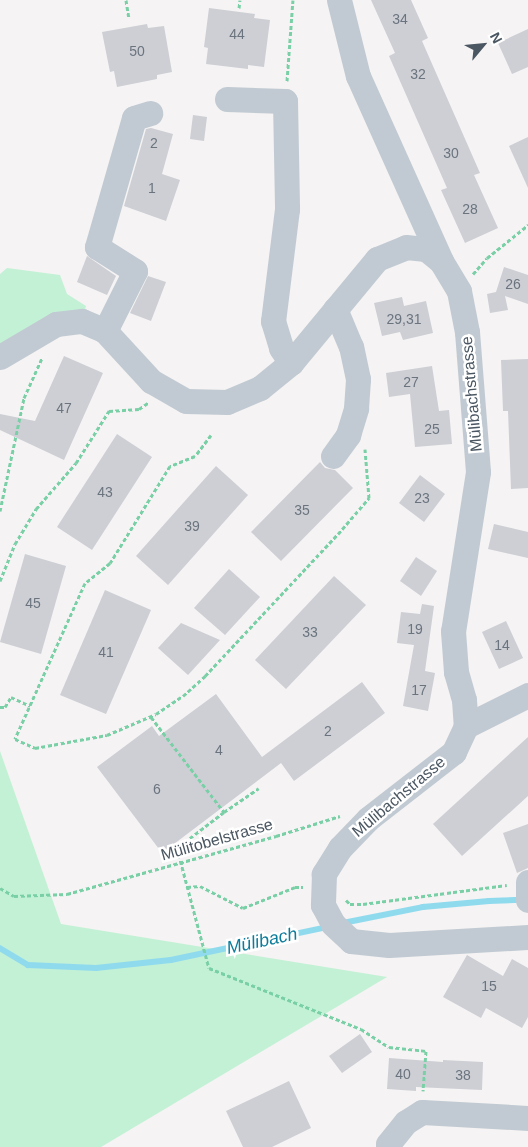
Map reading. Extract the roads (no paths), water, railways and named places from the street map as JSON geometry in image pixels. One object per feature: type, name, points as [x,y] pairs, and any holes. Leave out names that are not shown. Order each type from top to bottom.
[{"type":"street","name":"Mülibachstrasse","points":[[339,0],[358,76],[441,261],[459,291],[467,332],[478,472],[453,631],[456,672],[464,700],[466,726],[454,752],[368,819],[340,848],[325,886],[333,924],[351,941],[389,945],[528,937]]},
{"type":"street","points":[[227,99],[285,101],[287,209],[273,321],[281,348],[290,363]]},
{"type":"street","points":[[105,331],[135,271],[97,247],[134,118],[150,113]]},
{"type":"street","name":"Mülibachstrasse","points":[[0,357],[56,324],[82,321],[105,331],[151,381],[186,401],[226,402],[260,388],[290,363],[377,259],[406,247],[426,249],[441,261]]},
{"type":"street","points":[[333,456],[348,435],[356,408],[358,379],[352,347],[335,309]]},
{"type":"street","points":[[466,726],[528,695]]},
{"type":"street","points":[[528,882],[528,900]]},
{"type":"street","points":[[388,1147],[388,1144],[406,1122],[422,1112],[528,1118]]},
{"type":"waterway","name":"Mülibach","points":[[343,923],[423,907],[522,900]]},
{"type":"waterway","name":"Mülibach","points":[[0,948],[28,965],[96,968],[171,960],[327,927]]}]
